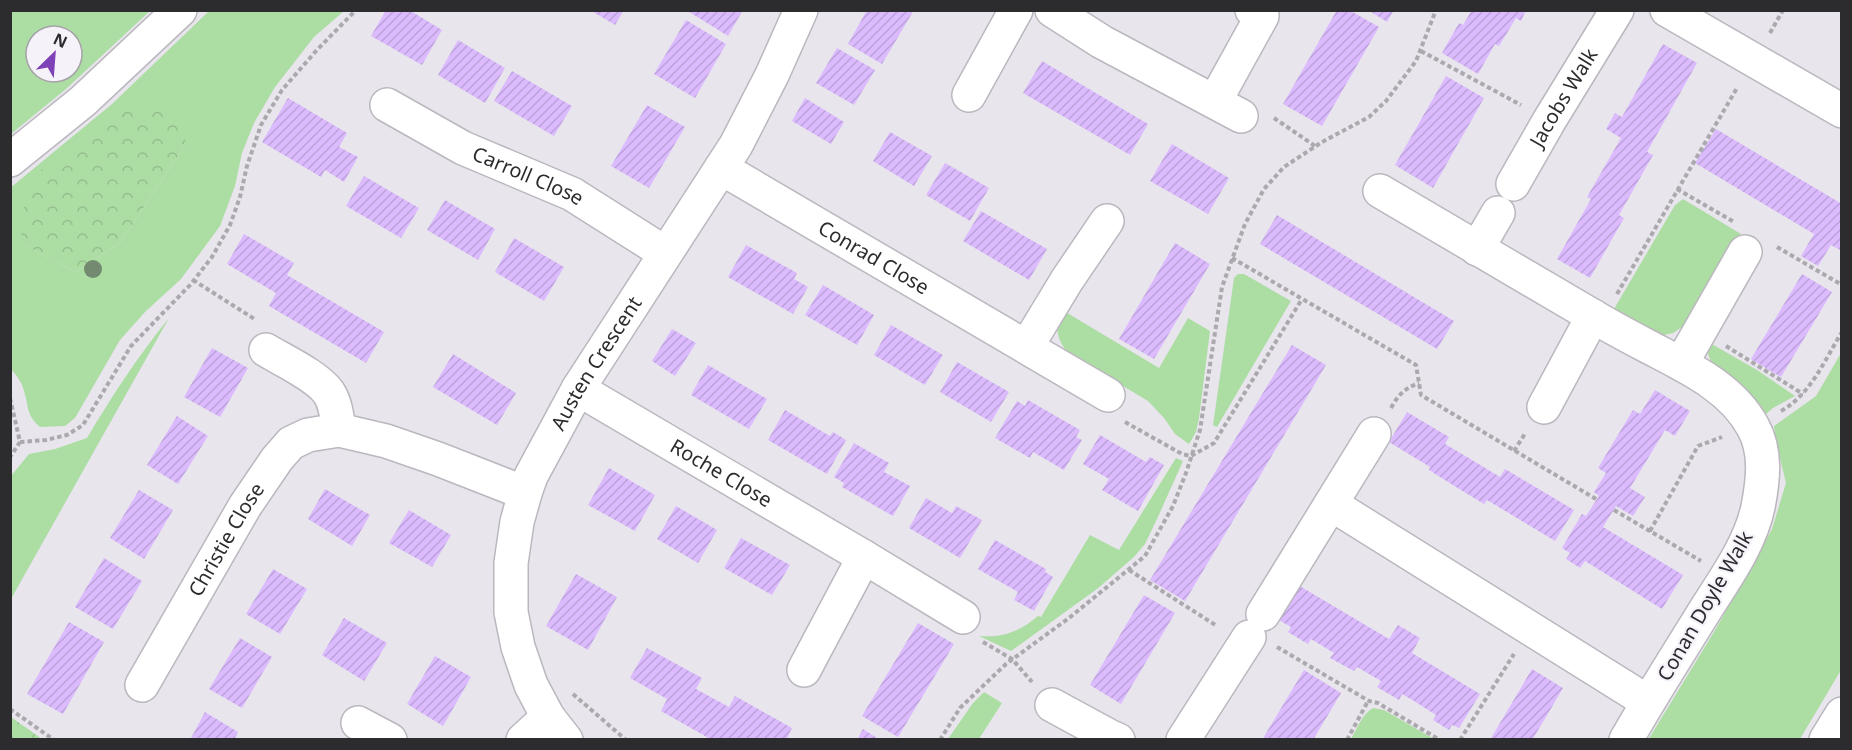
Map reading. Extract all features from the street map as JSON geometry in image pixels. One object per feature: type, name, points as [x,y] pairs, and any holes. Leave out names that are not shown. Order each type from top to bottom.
[{"type":"street","points":[[10,160],[83,101],[180,10]]},
{"type":"street","name":"Austen Crescent","points":[[557,728],[531,685],[518,647],[511,612],[511,563],[516,522],[525,493],[531,476],[578,389],[736,145],[767,85],[801,10]]},
{"type":"street","points":[[969,95],[1016,10]]},
{"type":"street","points":[[1052,10],[1102,42],[1228,109],[1262,16],[1252,10]]},
{"type":"street","name":"Jacobs Walk","points":[[1513,184],[1617,10]]},
{"type":"street","points":[[1667,10],[1842,111]]},
{"type":"street","name":"Carroll Close","points":[[387,105],[463,148],[572,194],[664,253]]},
{"type":"street","name":"Conrad Close","points":[[721,168],[1108,395]]},
{"type":"street","name":"Conan Doyle Walk","points":[[1380,191],[1597,319],[1681,363],[1715,385],[1739,407],[1753,426],[1759,440],[1763,465],[1758,509],[1749,532],[1727,576],[1626,740]]},
{"type":"street","points":[[1477,249],[1497,213]]},
{"type":"street","points":[[1027,346],[1067,280],[1107,221]]},
{"type":"street","points":[[1681,363],[1745,252]]},
{"type":"street","points":[[1544,406],[1597,319]]},
{"type":"street","points":[[266,351],[317,381],[329,393],[335,406],[339,430]]},
{"type":"street","name":"Roche Close","points":[[578,389],[963,617]]},
{"type":"street","name":"Christie Close","points":[[141,685],[245,506],[277,459],[291,443],[308,435],[339,430],[386,441],[525,493]]},
{"type":"street","points":[[1183,740],[1374,434]]},
{"type":"street","name":"Conan Doyle Walk","points":[[1332,504],[1648,702]]},
{"type":"street","points":[[804,669],[864,557]]},
{"type":"street","points":[[1052,705],[1118,740]]},
{"type":"street","points":[[1826,740],[1842,714]]},
{"type":"street","points":[[358,723],[390,740]]},
{"type":"street","points":[[523,740],[557,728]]},
{"type":"path","points":[[20,442],[46,440],[67,435],[83,425],[131,346],[212,257],[230,225],[261,125],[282,90],[356,10]]},
{"type":"path","points":[[940,740],[960,708],[1006,664],[1069,618],[1145,556],[1173,506],[1200,430],[1221,287],[1245,224],[1264,189],[1284,167],[1315,146],[1369,117],[1386,101],[1399,86],[1421,51],[1436,10]]},
{"type":"path","points":[[1421,51],[1549,121]]},
{"type":"path","points":[[1597,319],[1753,61]]},
{"type":"path","points":[[1228,109],[1258,107],[1315,146]]},
{"type":"path","points":[[1232,258],[1416,365],[1421,395],[1596,499]]},
{"type":"path","points":[[193,280],[277,332],[266,351]]},
{"type":"path","points":[[1108,395],[1114,416],[1182,454],[1191,456],[1214,443],[1302,299]]},
{"type":"path","points":[[1700,330],[1803,394]]},
{"type":"path","points":[[1650,531],[1698,446],[1753,426],[1793,404],[1803,394],[1842,332]]},
{"type":"path","points":[[1374,434],[1397,396],[1419,382]]},
{"type":"path","points":[[10,398],[20,442],[10,457]]},
{"type":"path","points":[[1614,510],[1727,576]]},
{"type":"path","points":[[1130,570],[1226,632],[1256,626],[1266,641],[1440,740]]},
{"type":"path","points":[[1461,740],[1530,628]]},
{"type":"path","points":[[1347,740],[1369,701]]},
{"type":"path","points":[[10,709],[54,740]]},
{"type":"green space","points":[[11,10],[150,10],[84,72],[84,24],[24,24],[24,84],[71,84],[11,134]]},
{"type":"green space","points":[[209,11],[344,11],[314,37],[275,87],[254,123],[242,153],[235,186],[220,226],[181,279],[145,312],[120,340],[75,418],[65,426],[40,427],[30,415],[22,385],[11,369],[10,188],[112,104]],"holes":[[[186,144],[120,243],[76,272],[24,245]]]},
{"type":"green space","points":[[154,102],[181,116],[186,144],[120,243],[76,272],[24,245],[19,223],[33,177],[117,109]]},
{"type":"green space","points":[[1683,199],[1741,234],[1682,327],[1673,333],[1664,335],[1654,332],[1614,309],[1675,205]]},
{"type":"green space","points":[[1238,274],[1244,274],[1291,301],[1217,427],[1213,425],[1234,278]]},
{"type":"green space","points":[[1059,308],[1159,368],[1188,318],[1210,331],[1199,418],[1196,432],[1189,444],[1175,434],[1148,401],[1066,350],[1058,334]]},
{"type":"green space","points":[[169,318],[11,599],[11,476],[29,454],[55,449],[87,438],[126,376]]},
{"type":"green space","points":[[1710,343],[1757,370],[1795,396],[1765,415],[1749,393],[1712,365],[1708,354]]},
{"type":"green space","points":[[1841,353],[1841,670],[1800,739],[1648,740],[1714,632],[1772,529],[1786,483],[1774,426],[1816,396]]},
{"type":"green space","points":[[1176,458],[1183,461],[1145,544],[1134,557],[1097,589],[1011,651],[979,636],[996,636],[1011,632],[1025,626],[1038,616],[1041,617],[1090,535],[1119,550]]},
{"type":"green space","points":[[984,692],[1002,703],[979,739],[948,739],[973,703]]},
{"type":"green space","points":[[1373,708],[1384,710],[1434,739],[1351,739],[1363,718]]},
{"type":"green space","points":[[11,717],[42,739],[11,739]]},
{"type":"building","points":[[386,10],[409,10],[442,30],[422,65],[371,36]]},
{"type":"building","points":[[590,10],[624,10],[615,25]]},
{"type":"building","points":[[686,10],[743,10],[728,36]]},
{"type":"building","points":[[867,10],[914,10],[882,64],[848,44]]},
{"type":"building","points":[[1337,10],[1349,10],[1379,27],[1322,126],[1283,104]]},
{"type":"building","points":[[1368,10],[1394,10],[1387,22]]},
{"type":"building","points":[[1472,10],[1526,10],[1521,21],[1516,18],[1499,46],[1495,44],[1478,74],[1442,53],[1459,23],[1463,25]]},
{"type":"building","points":[[686,20],[726,44],[695,98],[654,74]]},
{"type":"building","points":[[458,40],[505,68],[485,103],[438,75]]},
{"type":"building","points":[[1663,44],[1697,63],[1647,152],[1653,155],[1619,215],[1624,218],[1590,278],[1557,259],[1591,199],[1587,197],[1621,138],[1606,129],[1615,113],[1622,117]]},
{"type":"building","points":[[837,48],[875,70],[854,105],[816,83]]},
{"type":"building","points":[[1042,61],[1148,124],[1130,155],[1023,93]]},
{"type":"building","points":[[512,71],[572,106],[554,136],[494,101]]},
{"type":"building","points":[[1446,76],[1484,98],[1433,188],[1395,165]]},
{"type":"building","points":[[288,98],[347,133],[339,147],[358,157],[344,182],[325,170],[321,177],[262,142]]},
{"type":"building","points":[[805,98],[844,122],[831,144],[792,121]]},
{"type":"building","points":[[647,105],[685,127],[649,188],[611,166]]},
{"type":"building","points":[[1716,129],[1842,204],[1842,251],[1831,245],[1818,266],[1801,256],[1814,234],[1695,163]]},
{"type":"building","points":[[890,132],[932,156],[914,186],[873,161]]},
{"type":"building","points":[[1172,144],[1229,178],[1208,214],[1150,181]]},
{"type":"building","points":[[945,163],[989,188],[970,221],[926,195]]},
{"type":"building","points":[[364,176],[419,208],[401,238],[346,206]]},
{"type":"building","points":[[445,200],[495,229],[478,260],[427,230]]},
{"type":"building","points":[[981,211],[1047,249],[1029,280],[963,241]]},
{"type":"building","points":[[1277,215],[1454,321],[1437,349],[1260,244]]},
{"type":"building","points":[[244,234],[294,263],[287,275],[384,332],[366,363],[269,306],[276,293],[227,264]]},
{"type":"building","points":[[514,238],[564,267],[544,301],[495,272]]},
{"type":"building","points":[[1175,243],[1210,264],[1154,359],[1119,339]]},
{"type":"building","points":[[746,245],[797,273],[794,279],[808,287],[793,314],[728,277]]},
{"type":"building","points":[[1802,274],[1832,292],[1781,377],[1751,359]]},
{"type":"building","points":[[823,285],[874,315],[857,345],[805,315]]},
{"type":"building","points":[[891,325],[943,355],[925,385],[874,355]]},
{"type":"building","points":[[672,329],[696,343],[675,376],[652,361]]},
{"type":"building","points":[[1292,345],[1326,365],[1185,601],[1150,580]]},
{"type":"building","points":[[212,348],[248,368],[220,417],[184,397]]},
{"type":"building","points":[[453,354],[516,393],[497,425],[433,387]]},
{"type":"building","points":[[957,362],[1009,392],[991,422],[940,392]]},
{"type":"building","points":[[708,365],[767,399],[749,429],[691,395]]},
{"type":"building","points":[[1655,390],[1690,411],[1675,436],[1665,430],[1630,488],[1645,497],[1633,516],[1616,506],[1603,527],[1683,575],[1662,609],[1585,561],[1580,568],[1566,559],[1570,553],[1562,548],[1582,514],[1586,516],[1599,496],[1594,492],[1606,473],[1598,468],[1633,410],[1640,414]]},
{"type":"building","points":[[1028,400],[1080,430],[1076,437],[1082,440],[1064,470],[1033,452],[1030,458],[995,438],[1017,401],[1025,406]]},
{"type":"building","points":[[785,410],[830,436],[833,432],[846,440],[827,474],[768,440]]},
{"type":"building","points":[[1407,412],[1449,437],[1445,444],[1500,477],[1505,469],[1574,510],[1555,541],[1487,500],[1484,504],[1389,442]]},
{"type":"building","points":[[177,416],[208,436],[178,484],[147,465]]},
{"type":"building","points":[[1100,435],[1146,462],[1150,457],[1164,465],[1138,511],[1102,490],[1109,479],[1083,464]]},
{"type":"building","points":[[854,443],[889,463],[884,472],[910,486],[893,516],[842,487],[844,483],[834,477]]},
{"type":"building","points":[[609,468],[655,495],[635,531],[588,505]]},
{"type":"building","points":[[325,489],[370,515],[352,546],[308,519]]},
{"type":"building","points":[[139,490],[173,510],[144,559],[110,538]]},
{"type":"building","points":[[926,498],[952,513],[956,506],[982,520],[960,558],[909,528]]},
{"type":"building","points":[[676,506],[717,530],[698,563],[657,539]]},
{"type":"building","points":[[409,510],[451,535],[432,567],[389,543]]},
{"type":"building","points":[[741,538],[790,565],[772,595],[724,568]]},
{"type":"building","points":[[995,540],[1046,569],[1045,572],[1053,577],[1034,611],[1014,600],[1018,592],[978,569]]},
{"type":"building","points":[[104,558],[142,581],[113,629],[75,607]]},
{"type":"building","points":[[273,569],[307,589],[280,634],[246,614]]},
{"type":"building","points":[[576,574],[617,597],[588,650],[546,626]]},
{"type":"building","points":[[1298,585],[1389,639],[1398,625],[1420,638],[1412,653],[1480,694],[1459,728],[1452,725],[1449,730],[1433,720],[1436,715],[1414,701],[1402,694],[1399,700],[1377,687],[1381,681],[1357,667],[1354,671],[1330,658],[1334,653],[1311,639],[1308,644],[1288,632],[1291,627],[1277,619]]},
{"type":"building","points":[[1144,595],[1175,613],[1121,704],[1090,685]]},
{"type":"building","points":[[344,618],[387,643],[364,681],[322,655]]},
{"type":"building","points":[[69,622],[104,642],[63,714],[27,694]]},
{"type":"building","points":[[918,623],[954,644],[898,737],[862,716]]},
{"type":"building","points":[[240,638],[272,657],[242,708],[209,689]]},
{"type":"building","points":[[647,648],[702,678],[696,689],[729,707],[735,696],[792,728],[786,740],[712,740],[661,711],[667,699],[630,678]]},
{"type":"building","points":[[435,656],[471,677],[443,726],[407,704]]},
{"type":"building","points":[[1532,669],[1563,688],[1546,717],[1532,740],[1490,740]]},
{"type":"building","points":[[1304,670],[1341,693],[1313,740],[1262,740]]},
{"type":"building","points":[[205,712],[238,732],[234,740],[190,740]]},
{"type":"building","points":[[863,729],[880,740],[857,740]]}]
